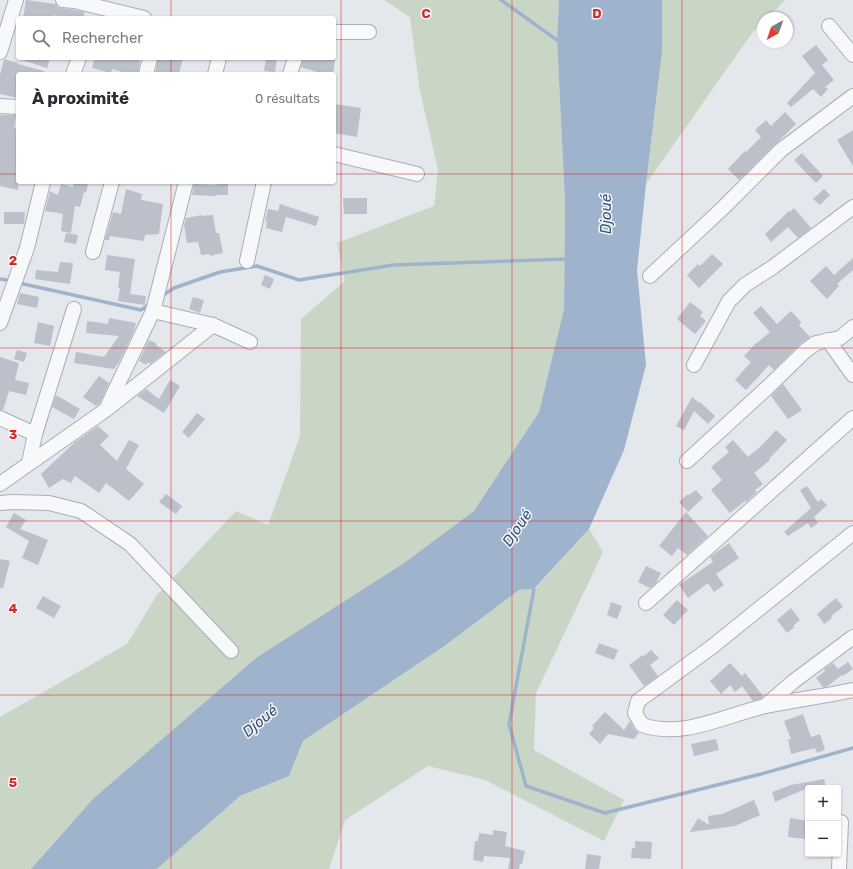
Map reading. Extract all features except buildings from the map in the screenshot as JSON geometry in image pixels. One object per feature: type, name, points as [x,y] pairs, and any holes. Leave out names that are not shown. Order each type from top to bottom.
[{"type":"street","points":[[0,52],[16,0]]},
{"type":"street","points":[[63,0],[74,1],[94,13],[124,16]]},
{"type":"street","points":[[829,26],[853,55]]},
{"type":"street","points":[[336,32],[369,32]]},
{"type":"street","points":[[74,72],[78,60]]},
{"type":"street","points":[[146,72],[150,60]]},
{"type":"street","points":[[216,72],[218,60]]},
{"type":"street","points":[[291,72],[294,60]]},
{"type":"street","points":[[650,276],[723,208],[781,150],[853,96]]},
{"type":"street","points":[[0,106],[16,107]]},
{"type":"street","points":[[336,154],[417,174]]},
{"type":"street","points":[[0,323],[27,248],[43,184]]},
{"type":"street","points":[[93,252],[111,184]]},
{"type":"street","points":[[106,409],[153,310],[185,184]]},
{"type":"street","points":[[247,261],[264,184]]},
{"type":"street","points":[[694,365],[729,301],[745,285],[773,267],[853,207]]},
{"type":"street","points":[[29,462],[35,434],[74,309]]},
{"type":"street","points":[[153,310],[213,325],[250,342]]},
{"type":"street","points":[[0,484],[29,462],[106,409],[213,325]]},
{"type":"street","points":[[687,461],[768,387],[805,350],[816,343],[840,338],[853,327]]},
{"type":"street","points":[[828,340],[853,375]]},
{"type":"street","points":[[0,418],[35,434]]},
{"type":"street","points":[[646,603],[853,418]]},
{"type":"street","points":[[0,503],[49,503],[81,511],[130,544],[231,651]]},
{"type":"street","points":[[853,533],[713,646],[638,702],[635,713],[642,725],[654,729],[667,730],[691,728],[765,706],[853,690]]},
{"type":"street","points":[[765,706],[794,681],[853,637]]},
{"type":"street","points":[[839,869],[840,857]]},
{"type":"green space","points":[[384,0],[559,0],[557,40],[565,202],[564,309],[539,412],[475,511],[404,563],[93,799],[31,869],[0,869],[0,717],[127,644],[157,595],[236,511],[268,525],[300,436],[301,319],[345,281],[337,243],[434,206],[438,170],[420,91],[410,17]]},
{"type":"green space","points":[[662,0],[785,0],[773,12],[757,12],[757,28],[646,184],[662,52]]},
{"type":"green space","points":[[589,529],[603,552],[536,693],[534,750],[624,800],[604,841],[485,780],[428,766],[345,820],[329,869],[157,869],[240,796],[289,776],[303,741],[443,647],[519,590],[535,589]]},
{"type":"water","name":"Djoué","points":[[559,0],[662,0],[662,52],[637,270],[646,365],[624,450],[589,529],[534,589],[519,590],[443,647],[303,741],[289,776],[240,796],[157,869],[31,869],[93,799],[256,658],[404,563],[474,511],[539,412],[564,309],[565,202],[557,40]]},
{"type":"waterway","points":[[501,0],[557,40],[561,40]]},
{"type":"waterway","points":[[162,296],[174,288],[220,272],[257,266],[299,280],[393,265],[568,259]]},
{"type":"waterway","points":[[0,279],[13,281]]},
{"type":"waterway","points":[[19,283],[141,310],[150,304]]},
{"type":"waterway","points":[[532,586],[534,589],[509,724],[526,786],[605,813],[761,774],[853,748]]}]
